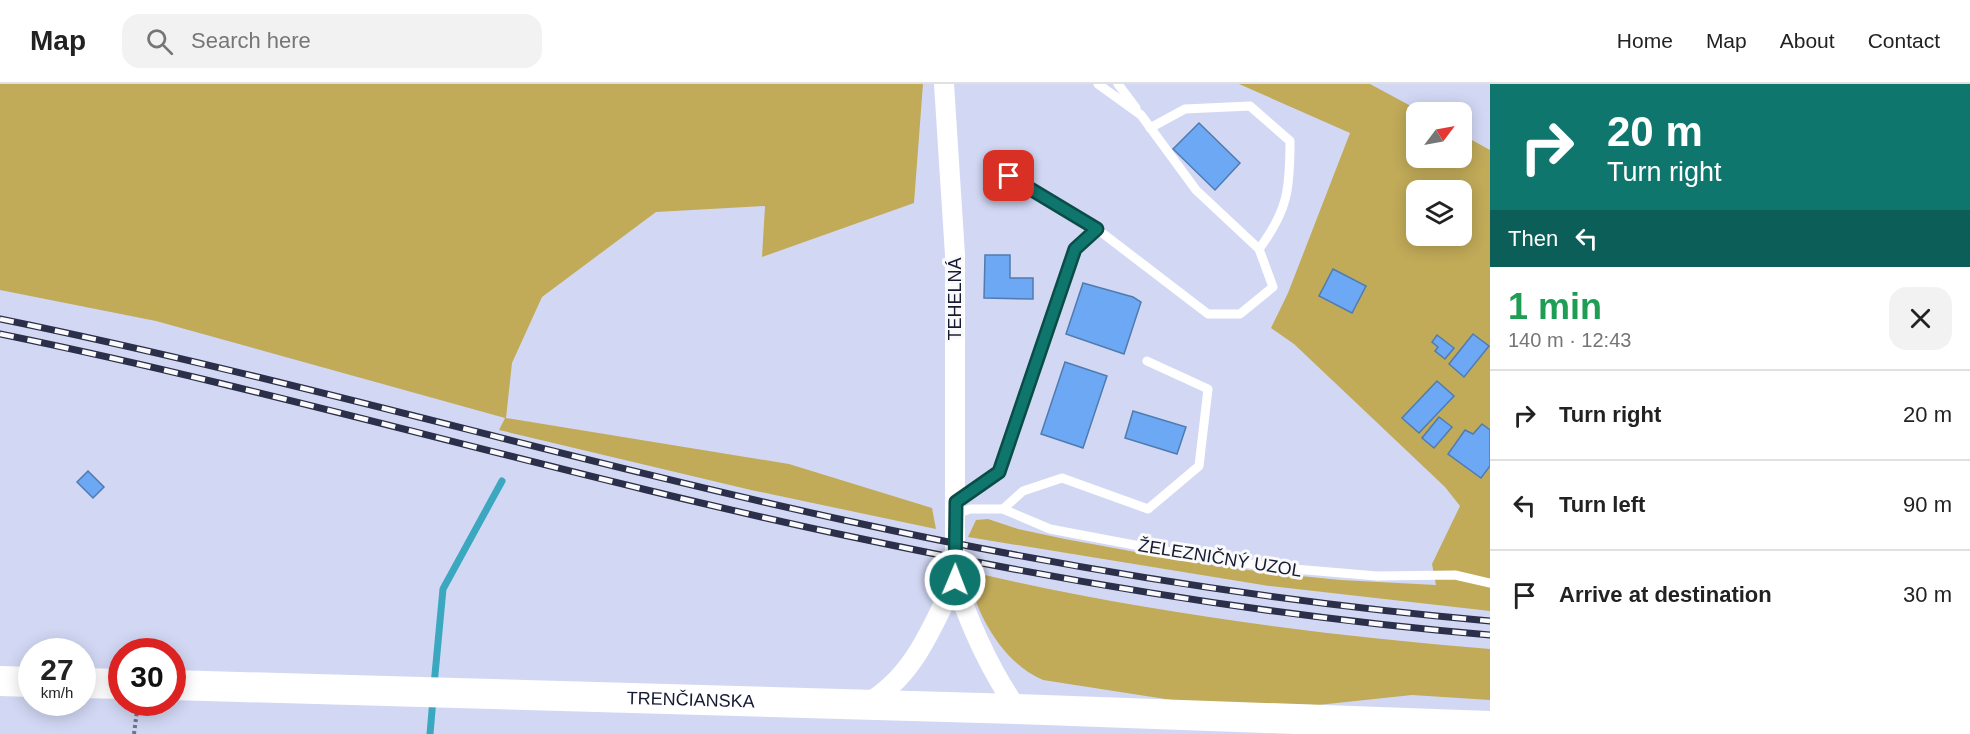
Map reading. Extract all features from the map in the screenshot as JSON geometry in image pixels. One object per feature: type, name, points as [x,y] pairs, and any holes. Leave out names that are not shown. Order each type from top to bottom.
[{"type":"main road","points":[[0,681],[18,682]]},
{"type":"main road","name":"TRENČIANSKA","points":[[186,685],[1017,709],[1209,717],[1300,724],[1490,726]]},
{"type":"street","name":"TEHELNÁ","points":[[944,84],[955,255],[955,580]]},
{"type":"street","points":[[864,705],[883,694],[903,676],[918,654],[955,580]]},
{"type":"street","points":[[955,580],[969,622],[984,655],[1017,709]]},
{"type":"lane","points":[[1098,84],[1141,115]]},
{"type":"lane","points":[[1009,176],[1097,229],[1208,314],[1240,314],[1273,287],[1259,249],[1196,190],[1118,84]]},
{"type":"lane","points":[[1150,128],[1185,109],[1250,106],[1290,141],[1290,188],[1276,226],[1259,249]]},
{"type":"lane","points":[[956,508],[999,472],[1075,249],[1097,229]]},
{"type":"lane","points":[[1002,509],[1023,491],[1062,478],[1148,509],[1199,466],[1208,389],[1147,361]]},
{"type":"lane","name":"ŽELEZNIČNÝ UZOL","points":[[956,508],[1002,509],[1050,529],[1182,554],[1342,574],[1455,574],[1490,583]]},
{"type":"path","points":[[134,734],[136,716]]},
{"type":"shaded area","points":[[0,84],[923,84],[914,203],[762,257],[765,206],[656,212],[542,297],[512,363],[506,418],[789,464],[932,508],[936,529],[751,490],[499,430],[505,418],[156,321],[0,290]]},
{"type":"shaded area","points":[[1239,84],[1370,84],[1406,103],[1406,168],[1472,168],[1472,140],[1490,150],[1490,611],[1269,586],[968,537],[976,520],[988,519],[1018,529],[1179,560],[1341,580],[1436,585],[1432,564],[1460,506],[1445,487],[1294,344],[1271,328],[1288,293],[1350,133]]},
{"type":"shaded area","points":[[967,571],[1096,598],[1227,620],[1358,637],[1490,649],[1490,700],[1412,695],[1318,705],[1178,701],[1043,680],[1015,662],[1003,649],[976,603]]},
{"type":"building","points":[[1199,123],[1240,163],[1215,190],[1173,149]]},
{"type":"building","points":[[985,255],[1010,255],[1010,278],[1033,278],[1033,299],[984,298]]},
{"type":"building","points":[[1333,269],[1366,286],[1352,313],[1319,296]]},
{"type":"building","points":[[1083,283],[1133,297],[1141,302],[1124,354],[1066,334]]},
{"type":"building","points":[[1473,334],[1489,346],[1464,377],[1449,364]]},
{"type":"building","points":[[1437,335],[1454,348],[1445,359],[1435,351],[1438,347],[1432,342]]},
{"type":"building","points":[[1065,362],[1107,376],[1083,448],[1041,434]]},
{"type":"building","points":[[1437,381],[1454,396],[1419,433],[1402,418]]},
{"type":"building","points":[[1133,411],[1186,427],[1177,454],[1125,438]]},
{"type":"building","points":[[1439,417],[1452,427],[1434,448],[1422,438]]},
{"type":"building","points":[[1482,424],[1490,430],[1490,466],[1481,478],[1448,454],[1465,430],[1473,434]]},
{"type":"building","points":[[88,471],[104,487],[93,498],[77,482]]},
{"type":"waterway","points":[[434,685],[443,589],[502,481]]},
{"type":"waterway","points":[[430,734],[433,699]]},
{"type":"railway","points":[[0,319],[213,366],[742,497],[927,538],[1087,568],[1248,593],[1490,621]]},
{"type":"railway","points":[[0,334],[213,382],[636,487],[848,536],[1007,568],[1168,596],[1328,618],[1490,635]]},
{"type":"route","points":[[955,580],[956,502],[999,472],[1075,249],[1097,229],[1009,176]]}]
